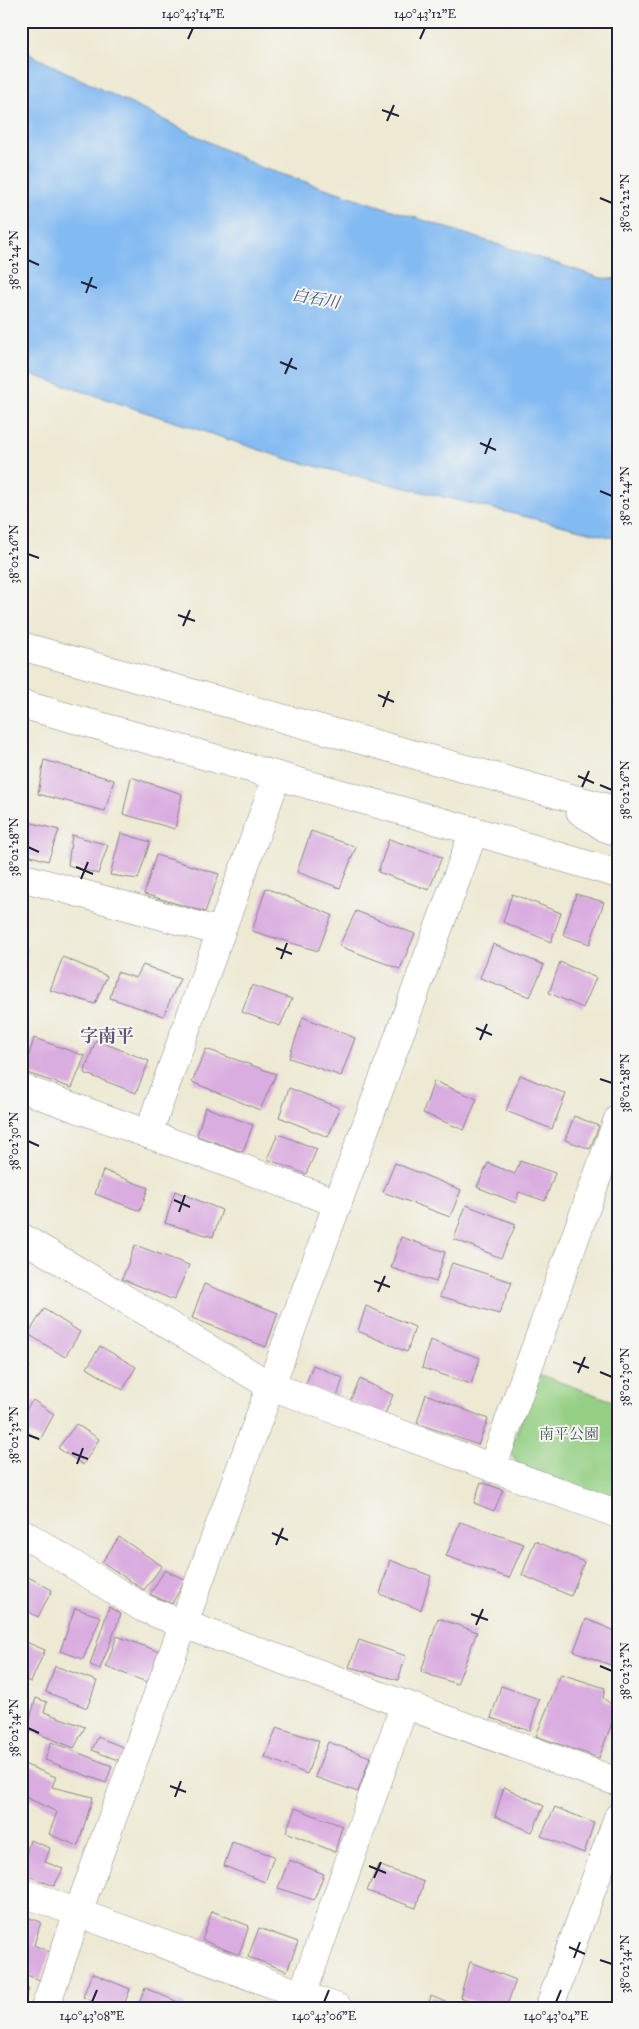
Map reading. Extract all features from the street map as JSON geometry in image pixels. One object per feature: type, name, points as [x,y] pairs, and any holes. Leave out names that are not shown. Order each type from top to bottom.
[{"type":"street","points":[[21,646],[618,812]]},
{"type":"street","points":[[21,704],[474,831],[618,874]]},
{"type":"street","points":[[148,1134],[277,776]]},
{"type":"street","points":[[550,793],[606,828],[618,832]]},
{"type":"street","points":[[44,2008],[474,831]]},
{"type":"street","points":[[21,877],[221,932]]},
{"type":"street","points":[[21,1088],[338,1203]]},
{"type":"street","points":[[492,1468],[618,1119]]},
{"type":"street","points":[[21,1237],[271,1386],[618,1514]]},
{"type":"street","points":[[21,1532],[143,1608],[618,1782]]},
{"type":"street","points":[[302,1995],[405,1704]]},
{"type":"street","points":[[549,2008],[618,1817]]},
{"type":"street","points":[[21,1892],[338,2008]]},
{"type":"green space","name":"南平公園","points":[[538,1374],[618,1403],[618,1501],[519,1466],[510,1451]]},
{"type":"water","name":"白石川","points":[[21,50],[260,167],[601,278],[618,279],[618,539],[290,460],[21,371]]},
{"type":"building","points":[[44,760],[114,780],[105,811],[38,794]]},
{"type":"building","points":[[131,777],[182,794],[175,829],[123,814]]},
{"type":"building","points":[[21,820],[59,830],[48,861],[21,853]]},
{"type":"building","points":[[311,831],[356,847],[340,888],[297,872]]},
{"type":"building","points":[[121,833],[150,842],[138,879],[110,875]]},
{"type":"building","points":[[72,835],[108,845],[98,874],[68,865]]},
{"type":"building","points":[[389,839],[442,857],[429,890],[378,872]]},
{"type":"building","points":[[156,855],[219,874],[205,912],[144,894]]},
{"type":"building","points":[[266,888],[332,915],[318,951],[252,931]]},
{"type":"building","points":[[512,894],[561,913],[551,942],[503,922]]},
{"type":"building","points":[[576,894],[604,902],[590,944],[563,935]]},
{"type":"building","points":[[356,911],[415,934],[400,969],[339,946]]},
{"type":"building","points":[[493,944],[544,965],[530,997],[480,978]]},
{"type":"building","points":[[21,946],[28,948],[22,969],[21,969]]},
{"type":"building","points":[[63,957],[107,976],[95,1004],[50,990]]},
{"type":"building","points":[[560,962],[596,978],[583,1008],[549,993]]},
{"type":"building","points":[[143,965],[180,979],[163,1016],[110,998],[117,972],[136,978]]},
{"type":"building","points":[[252,985],[292,999],[280,1026],[242,1012]]},
{"type":"building","points":[[303,1017],[355,1038],[341,1076],[289,1058]]},
{"type":"building","points":[[34,1038],[85,1056],[72,1088],[24,1072]]},
{"type":"building","points":[[96,1040],[149,1061],[136,1093],[84,1073]]},
{"type":"building","points":[[206,1049],[276,1074],[260,1110],[192,1082]]},
{"type":"building","points":[[520,1075],[566,1094],[552,1129],[506,1111]]},
{"type":"building","points":[[434,1081],[477,1099],[464,1130],[423,1113]]},
{"type":"building","points":[[289,1088],[340,1108],[328,1137],[279,1117]]},
{"type":"building","points":[[205,1107],[253,1125],[243,1152],[197,1136]]},
{"type":"building","points":[[574,1116],[599,1126],[590,1149],[565,1140]]},
{"type":"building","points":[[278,1134],[317,1149],[306,1174],[267,1159]]},
{"type":"building","points":[[520,1161],[555,1173],[545,1201],[519,1192],[516,1203],[477,1187],[488,1163],[515,1174]]},
{"type":"building","points":[[395,1163],[461,1190],[450,1217],[383,1192]]},
{"type":"building","points":[[103,1170],[148,1188],[140,1211],[95,1194]]},
{"type":"building","points":[[175,1191],[222,1210],[213,1237],[165,1223]]},
{"type":"building","points":[[466,1205],[516,1224],[501,1258],[454,1239]]},
{"type":"building","points":[[401,1237],[445,1252],[436,1282],[391,1268]]},
{"type":"building","points":[[135,1245],[189,1265],[174,1300],[122,1279]]},
{"type":"building","points":[[452,1263],[512,1282],[499,1314],[440,1296]]},
{"type":"building","points":[[204,1284],[278,1313],[266,1347],[192,1318]]},
{"type":"building","points":[[366,1306],[415,1327],[407,1352],[358,1331]]},
{"type":"building","points":[[44,1309],[80,1332],[65,1357],[28,1334]]},
{"type":"building","points":[[430,1340],[480,1358],[471,1384],[422,1368]]},
{"type":"building","points":[[100,1346],[136,1367],[123,1390],[87,1368]]},
{"type":"building","points":[[21,1361],[30,1366],[21,1383]]},
{"type":"building","points":[[313,1365],[343,1378],[337,1397],[305,1386]]},
{"type":"building","points":[[360,1379],[393,1395],[385,1414],[350,1401]]},
{"type":"building","points":[[426,1394],[488,1419],[478,1445],[417,1423]]},
{"type":"building","points":[[33,1400],[54,1414],[40,1440],[21,1428],[21,1416]]},
{"type":"building","points":[[76,1424],[99,1439],[83,1465],[58,1448]]},
{"type":"building","points":[[481,1482],[503,1490],[494,1511],[474,1503]]},
{"type":"building","points":[[460,1522],[524,1544],[509,1578],[446,1556]]},
{"type":"building","points":[[119,1537],[162,1566],[144,1590],[102,1562]]},
{"type":"building","points":[[535,1541],[584,1562],[571,1596],[522,1575]]},
{"type":"building","points":[[618,1550],[618,1569],[611,1567]]},
{"type":"building","points":[[390,1560],[431,1576],[421,1610],[380,1594]]},
{"type":"building","points":[[165,1570],[185,1580],[172,1604],[150,1594]]},
{"type":"building","points":[[21,1573],[52,1590],[38,1617],[21,1607]]},
{"type":"building","points":[[109,1607],[121,1614],[100,1669],[90,1665]]},
{"type":"building","points":[[75,1608],[101,1617],[83,1659],[60,1651]]},
{"type":"building","points":[[438,1618],[477,1632],[457,1684],[421,1672]]},
{"type":"building","points":[[586,1619],[618,1632],[618,1668],[574,1651]]},
{"type":"building","points":[[117,1636],[160,1652],[147,1682],[106,1667]]},
{"type":"building","points":[[21,1640],[45,1650],[31,1682],[21,1678]]},
{"type":"building","points":[[359,1640],[406,1656],[398,1680],[349,1667]]},
{"type":"building","points":[[55,1666],[97,1681],[87,1708],[46,1692]]},
{"type":"building","points":[[561,1674],[605,1688],[603,1698],[617,1709],[599,1758],[536,1736]]},
{"type":"building","points":[[501,1686],[539,1699],[530,1731],[491,1718]]},
{"type":"building","points":[[36,1698],[47,1702],[44,1712],[85,1727],[74,1748],[27,1729]]},
{"type":"building","points":[[277,1727],[319,1741],[307,1774],[265,1757]]},
{"type":"building","points":[[98,1737],[125,1748],[120,1761],[92,1750]]},
{"type":"building","points":[[51,1742],[112,1766],[106,1783],[45,1760]]},
{"type":"building","points":[[328,1742],[370,1757],[358,1792],[315,1777]]},
{"type":"building","points":[[21,1763],[56,1777],[52,1787],[93,1797],[78,1846],[49,1834],[57,1812],[21,1795]]},
{"type":"building","points":[[504,1787],[544,1806],[532,1832],[495,1816]]},
{"type":"building","points":[[555,1807],[594,1823],[584,1853],[541,1836]]},
{"type":"building","points":[[295,1808],[342,1826],[335,1852],[286,1832]]},
{"type":"building","points":[[30,1840],[50,1848],[45,1862],[63,1869],[54,1886],[21,1873]]},
{"type":"building","points":[[232,1842],[274,1856],[265,1882],[224,1866]]},
{"type":"building","points":[[289,1860],[324,1874],[314,1900],[278,1888]]},
{"type":"building","points":[[378,1865],[424,1882],[416,1908],[367,1891]]},
{"type":"building","points":[[212,1911],[249,1926],[239,1955],[202,1940]]},
{"type":"building","points":[[21,1915],[41,1922],[34,1945],[50,1952],[40,1980],[21,1973]]},
{"type":"building","points":[[259,1928],[298,1942],[287,1971],[248,1957]]},
{"type":"building","points":[[470,1962],[516,1980],[506,2008],[492,2008],[460,1997]]},
{"type":"building","points":[[92,1973],[130,1989],[123,2008],[107,2008],[83,1997]]},
{"type":"building","points":[[21,1986],[29,1989],[22,2008],[21,2008]]},
{"type":"building","points":[[145,1988],[185,2005],[184,2008],[137,2008]]},
{"type":"building","points":[[431,1996],[460,2008],[427,2008]]},
{"type":"district","name":"字南平","points":[[107,1036]]}]
